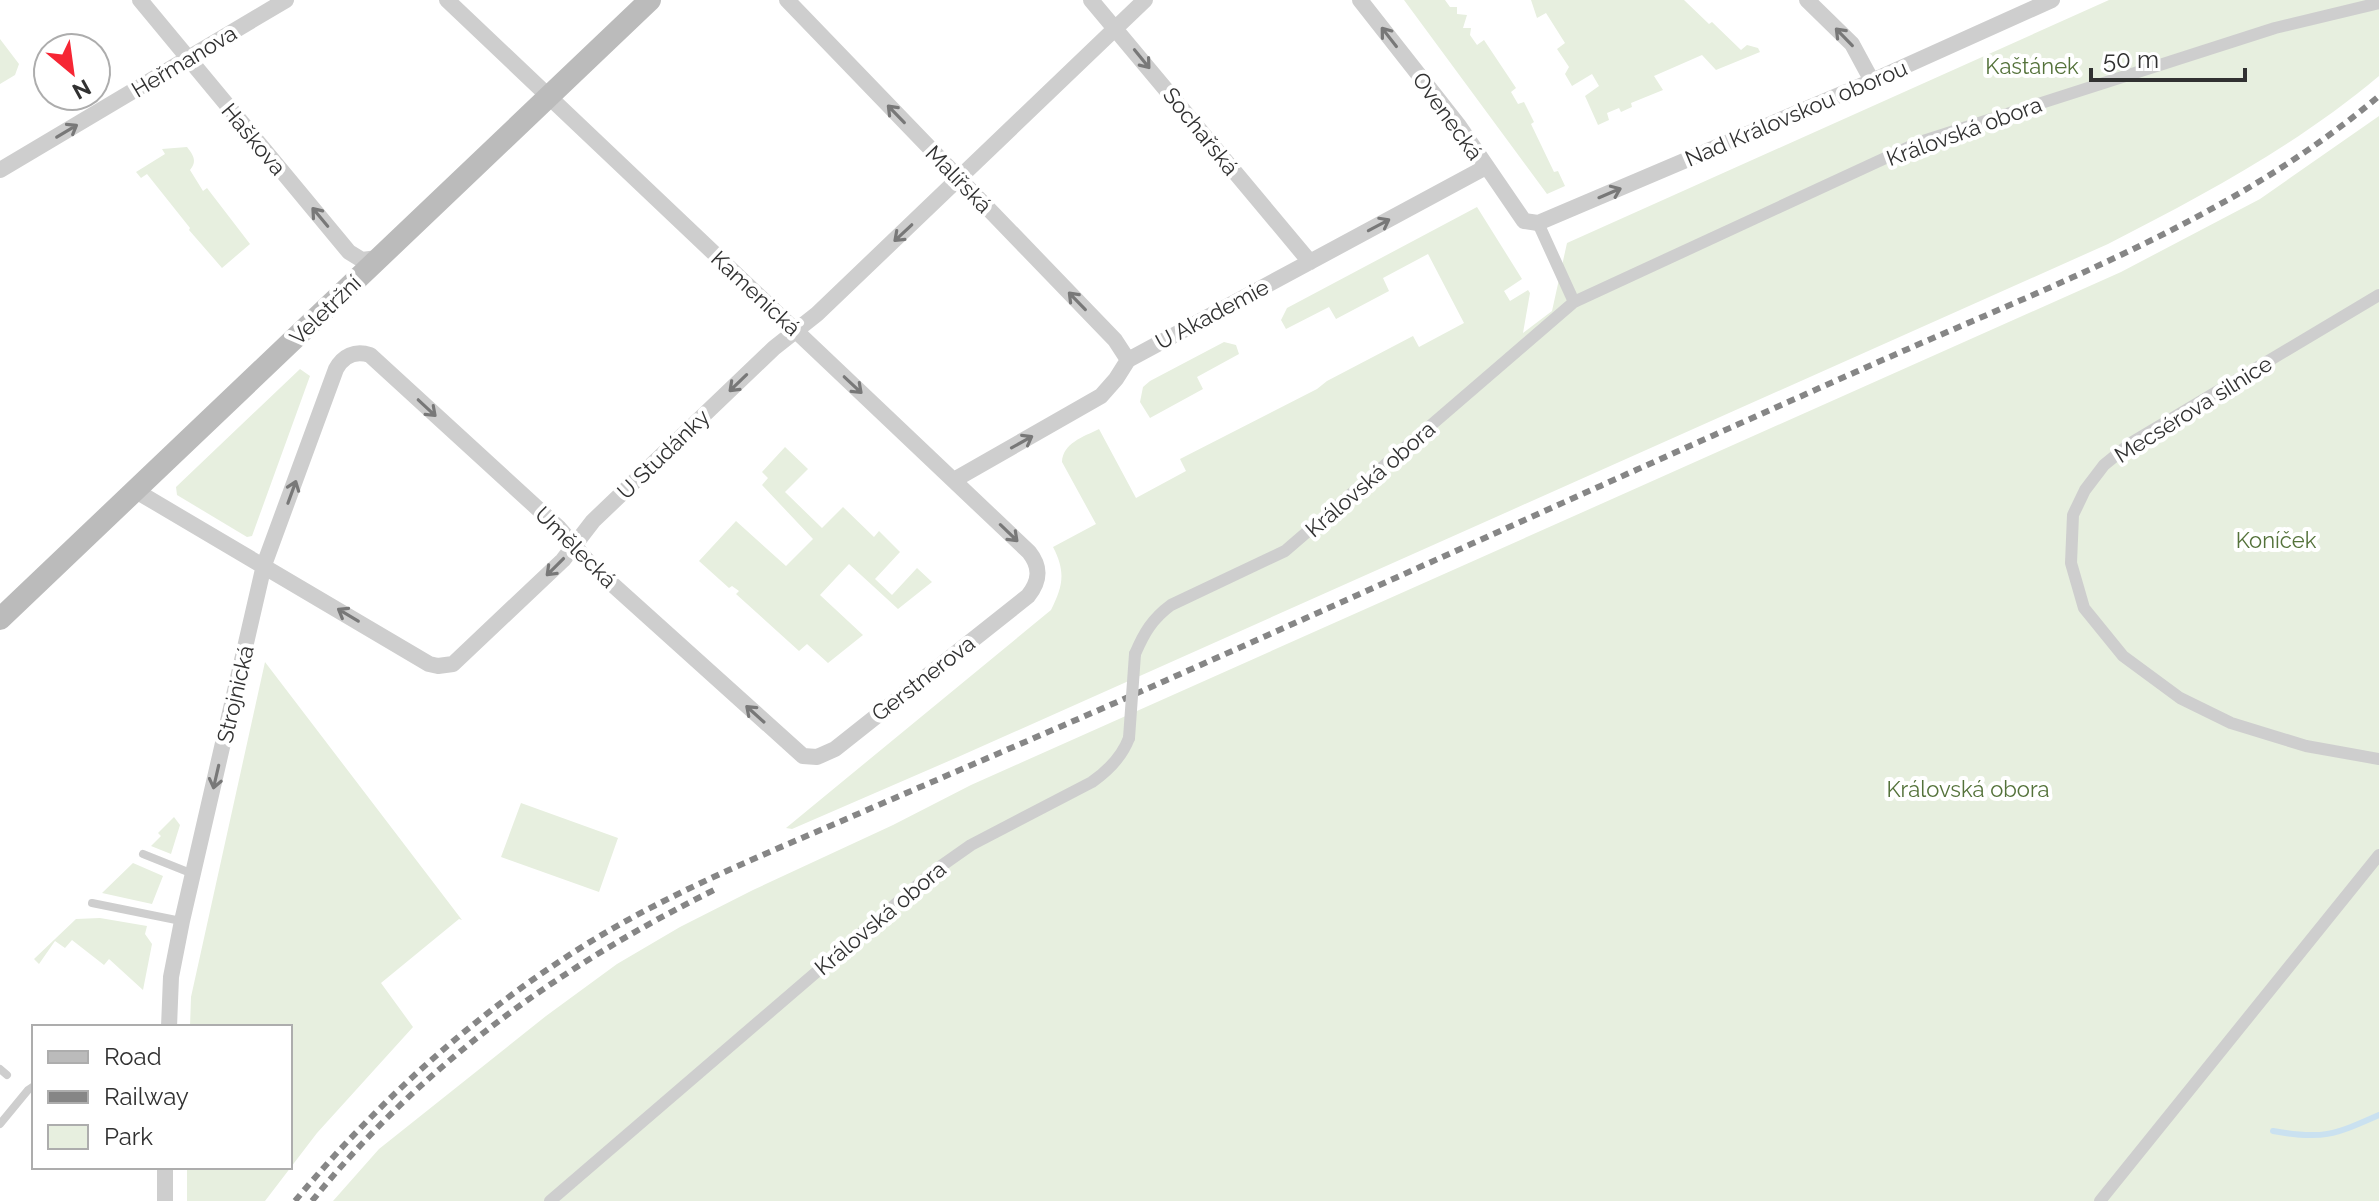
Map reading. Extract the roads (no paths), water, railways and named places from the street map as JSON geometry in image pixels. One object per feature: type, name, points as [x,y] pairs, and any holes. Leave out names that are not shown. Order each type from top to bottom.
[{"type":"main road","name":"Veletržní","points":[[0,619],[650,0]]},
{"type":"street","name":"Haškova","points":[[140,0],[349,252],[362,260],[378,258]]},
{"type":"street","name":"Heřmanova","points":[[0,170],[286,0]]},
{"type":"street","name":"Kamenická","points":[[447,0],[1035,560],[1037,581],[1028,596]]},
{"type":"street","name":"Malířská","points":[[787,0],[1115,340],[1128,360]]},
{"type":"street","name":"Sochařská","points":[[1091,0],[1310,262]]},
{"type":"street","name":"U Studánky","points":[[136,491],[429,664],[447,666],[459,660],[563,560],[593,521],[774,348],[959,179],[1145,0]]},
{"type":"street","name":"Ovenecká","points":[[1360,0],[1459,126],[1524,221],[1538,223]]},
{"type":"street","points":[[1807,0],[1852,44],[1872,81]]},
{"type":"street","name":"Nad Královskou oborou","points":[[1538,223],[1872,81],[2052,0]]},
{"type":"street","name":"Královská obora","points":[[550,1201],[934,871],[971,845],[1106,772],[1124,752],[1129,738],[1135,654],[1155,616],[1171,605],[1285,551],[1574,302],[1920,142],[2275,28],[2379,3]]},
{"type":"street","name":"U Akademie","points":[[954,480],[1101,396],[1128,360],[1486,167]]},
{"type":"street","points":[[1538,223],[1574,302]]},
{"type":"street","name":"Mecsérova silnice","points":[[2379,295],[2131,443],[2104,465],[2085,490],[2073,515],[2071,563],[2084,608],[2123,656],[2180,698],[2231,723],[2306,746],[2379,759]]},
{"type":"street","name":"Umělecká","points":[[336,369],[349,355],[370,355],[575,544],[592,566],[795,751],[803,756],[817,757]]},
{"type":"street","name":"Strojnická","points":[[169,1025],[171,977],[182,921],[264,565],[336,369]]},
{"type":"street","name":"Gerstnerova","points":[[817,757],[835,749],[1028,596]]},
{"type":"street","points":[[2100,1201],[2379,855]]},
{"type":"street","points":[[165,1169],[165,1201]]},
{"type":"lane","points":[[143,854],[194,875]]},
{"type":"lane","points":[[92,903],[182,921]]},
{"type":"lane","points":[[0,1124],[32,1087]]},
{"type":"waterway","points":[[2273,1131],[2328,1134],[2379,1115]]},
{"type":"railway","points":[[295,1201],[365,1123],[481,1018],[566,957],[638,915],[751,860],[1133,695],[2142,245],[2265,178],[2324,139],[2379,96]]},
{"type":"railway","points":[[312,1201],[400,1106],[496,1023],[601,952],[714,890]]},
{"type":"park label","name":"Kaštánek","points":[[2032,66]]},
{"type":"park label","name":"Koníček","points":[[2276,540]]}]
